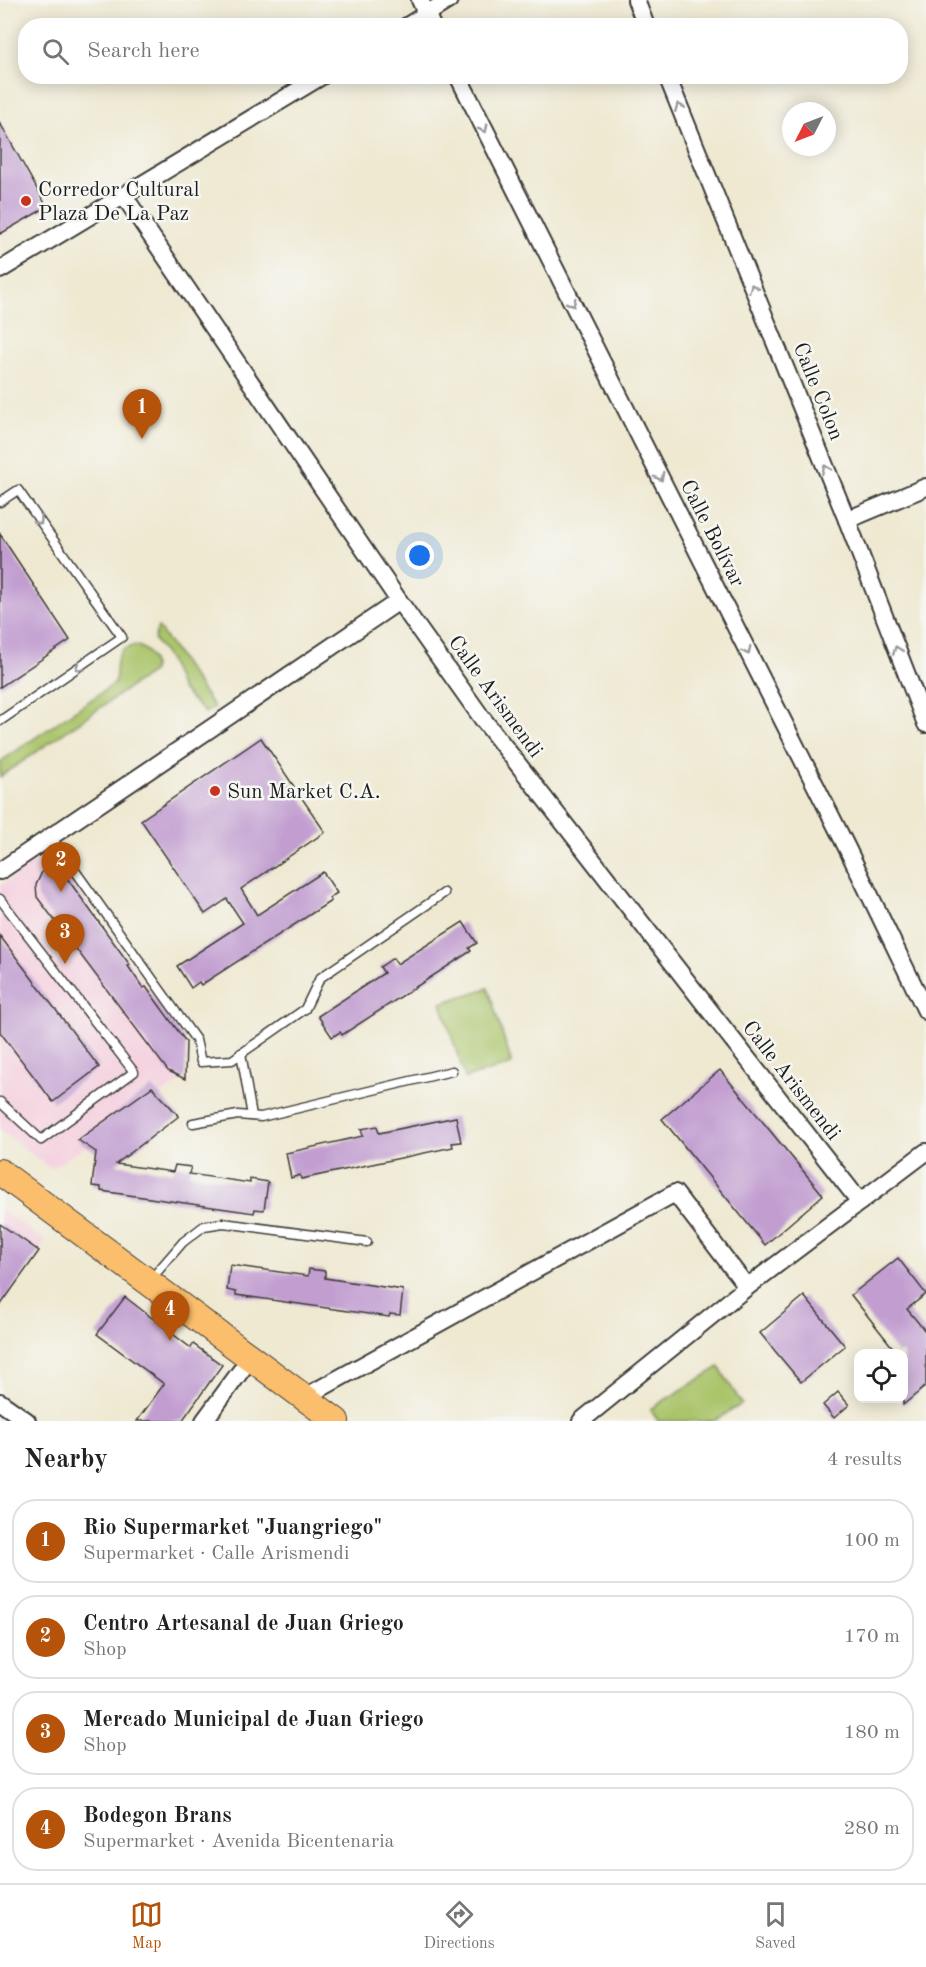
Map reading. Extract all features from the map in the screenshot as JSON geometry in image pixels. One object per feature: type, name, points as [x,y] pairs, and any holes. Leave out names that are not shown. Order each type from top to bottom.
[{"type":"main road","points":[[0,1172],[336,1421]]},
{"type":"street","points":[[426,13],[449,0]]},
{"type":"street","points":[[636,0],[643,18]]},
{"type":"street","points":[[0,270],[309,84]]},
{"type":"street","name":"Calle Bolívar","points":[[462,84],[846,846],[926,1011]]},
{"type":"street","name":"Calle Colon","points":[[670,84],[847,520],[926,724]]},
{"type":"street","name":"Calle Arismendi","points":[[123,196],[399,601],[482,718],[860,1202]]},
{"type":"street","points":[[847,520],[926,487]]},
{"type":"street","points":[[0,871],[399,601]]},
{"type":"street","points":[[581,1421],[747,1287],[926,1152]]},
{"type":"street","points":[[305,1397],[675,1193],[747,1287]]},
{"type":"street","points":[[204,1421],[251,1357]]},
{"type":"lane","points":[[0,502],[18,490],[122,637],[0,721]]},
{"type":"lane","points":[[51,837],[196,1040],[201,1062],[232,1060],[305,1009],[320,978],[444,893]]},
{"type":"lane","points":[[0,1102],[40,1140],[134,1072],[2,905]]},
{"type":"lane","points":[[242,1053],[252,1116]]},
{"type":"lane","points":[[193,1123],[238,1115],[261,1117],[452,1071]]},
{"type":"lane","points":[[148,1281],[183,1242],[204,1226],[223,1223],[367,1242]]},
{"type":"shaded area","points":[[49,851],[186,1042],[185,1079],[51,1169],[0,1130],[0,886]]},
{"type":"shaded area","points":[[0,1209],[45,1241],[0,1306]]},
{"type":"green space","points":[[158,627],[214,707],[205,713],[181,689],[169,660],[154,639]]},
{"type":"green space","points":[[135,645],[149,655],[153,671],[0,777],[0,762],[115,683],[117,660],[122,650]]},
{"type":"green space","points":[[488,988],[512,1064],[465,1078],[441,1003]]},
{"type":"green space","points":[[719,1367],[742,1404],[714,1421],[658,1421],[650,1409]]},
{"type":"building","points":[[0,123],[47,207],[0,234]]},
{"type":"building","points":[[0,534],[70,640],[0,687]]},
{"type":"building","points":[[261,738],[325,832],[241,889],[257,915],[323,872],[337,893],[329,898],[331,901],[201,985],[199,982],[191,988],[177,966],[243,923],[227,899],[205,914],[141,820]]},
{"type":"building","points":[[53,859],[130,965],[128,966],[143,988],[146,987],[186,1042],[185,1079],[168,1071],[37,897],[36,885],[42,872]]},
{"type":"building","points":[[463,922],[477,943],[469,948],[471,951],[342,1035],[340,1032],[332,1037],[318,1016],[384,973],[380,967],[393,958],[397,964]]},
{"type":"building","points":[[0,936],[99,1067],[53,1102],[0,1032]]},
{"type":"building","points":[[720,1070],[823,1195],[765,1245],[662,1119]]},
{"type":"building","points":[[152,1087],[179,1116],[116,1164],[173,1172],[175,1165],[191,1167],[189,1174],[250,1183],[250,1179],[268,1182],[264,1210],[255,1209],[254,1213],[101,1191],[101,1187],[92,1186],[96,1152],[78,1140]]},
{"type":"building","points":[[456,1117],[461,1142],[452,1143],[453,1147],[301,1179],[300,1175],[291,1178],[286,1153],[363,1136],[361,1129],[377,1126],[379,1133]]},
{"type":"building","points":[[0,1224],[39,1251],[0,1306]]},
{"type":"building","points":[[898,1258],[926,1294],[907,1309],[926,1332],[926,1386],[908,1401],[908,1349],[894,1349],[851,1295]]},
{"type":"building","points":[[230,1265],[308,1276],[309,1269],[325,1271],[325,1278],[403,1290],[400,1315],[390,1314],[389,1317],[236,1295],[236,1292],[227,1290]]},
{"type":"building","points":[[804,1296],[845,1346],[801,1382],[760,1333]]},
{"type":"building","points":[[125,1297],[191,1348],[193,1344],[222,1365],[182,1421],[137,1421],[164,1384],[97,1334]]},
{"type":"building","points":[[838,1392],[849,1405],[834,1418],[823,1405]]},
{"type":"place","name":"Corredor Cultural Plaza De La Paz","points":[[26,201]]},
{"type":"place","name":"Rio Supermarket \"Juangriego\"","points":[[142,439]]},
{"type":"place","name":"Sun Market C.A.","points":[[215,791]]},
{"type":"place","name":"Centro Artesanal de Juan Griego","points":[[61,892]]},
{"type":"place","name":"Mercado Municipal de Juan Griego","points":[[65,964]]},
{"type":"place","name":"Bodegon Brans","points":[[170,1341]]}]
